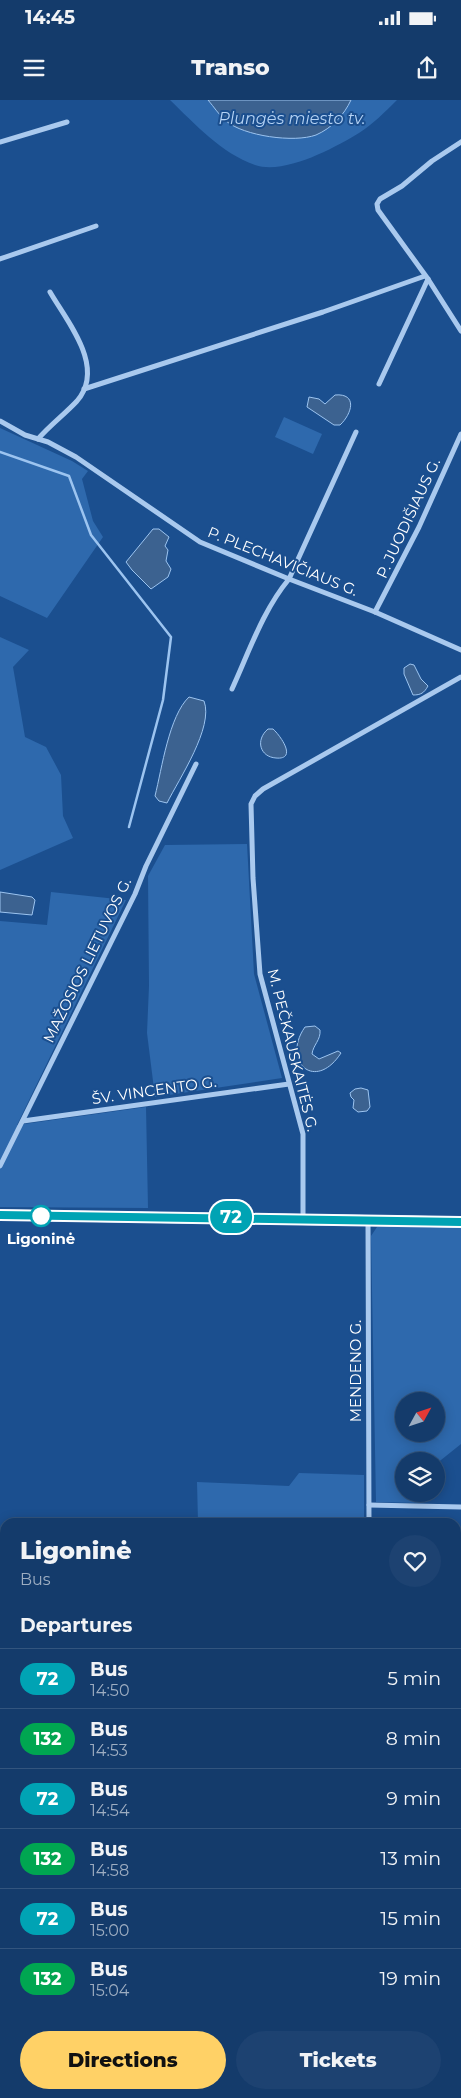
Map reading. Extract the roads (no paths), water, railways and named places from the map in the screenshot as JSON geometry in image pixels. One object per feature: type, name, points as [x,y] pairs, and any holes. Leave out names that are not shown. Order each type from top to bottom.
[{"type":"main road","points":[[0,1215],[461,1222]]},
{"type":"street","points":[[0,142],[67,122]]},
{"type":"street","points":[[461,142],[432,161],[402,186],[380,199],[377,204],[378,210],[427,278],[461,331]]},
{"type":"street","points":[[0,259],[96,226]]},
{"type":"street","points":[[379,384],[427,278]]},
{"type":"street","points":[[84,389],[427,278]]},
{"type":"street","points":[[38,439],[78,400],[88,380],[87,358],[50,292]]},
{"type":"street","name":"P. PLECHAVIČIAUS G.","points":[[0,421],[25,435],[76,457],[200,542],[375,612],[461,650]]},
{"type":"street","points":[[232,689],[260,627],[280,589],[289,579],[356,432]]},
{"type":"street","name":"P. JUODIŠIAUS G.","points":[[375,612],[419,527],[461,434]]},
{"type":"street","name":"M. PEČKAUSKAITĖS G.","points":[[303,1219],[303,1134],[260,974],[252,878],[251,804],[255,796],[268,786],[461,677]]},
{"type":"street","name":"MAŽOSIOS LIETUVOS G.","points":[[0,1166],[135,894],[146,866],[196,764]]},
{"type":"street","name":"ŠV. VINCENTO G.","points":[[23,1121],[289,1084]]},
{"type":"street","name":"MENDENO G.","points":[[368,1220],[369,1518]]},
{"type":"street","points":[[369,1505],[461,1507]]},
{"type":"water","name":"Plungės miesto tv.","points":[[208,100],[351,100],[341,116],[327,129],[307,137],[283,138],[269,137],[234,126],[223,119]]},
{"type":"water","points":[[335,395],[347,397],[351,405],[348,415],[340,425],[334,425],[307,407],[309,397],[319,399],[325,404]]},
{"type":"water","points":[[153,529],[159,529],[169,537],[165,546],[168,550],[166,561],[171,569],[168,577],[151,589],[126,562]]},
{"type":"water","points":[[410,664],[414,665],[421,679],[428,686],[420,694],[413,695],[404,674],[404,668]]},
{"type":"water","points":[[189,697],[204,701],[206,712],[204,725],[194,753],[167,803],[159,801],[155,796],[171,729],[182,706]]},
{"type":"water","points":[[268,729],[273,729],[283,741],[287,751],[286,755],[282,758],[266,755],[261,747],[262,738]]},
{"type":"water","points":[[0,892],[32,897],[35,900],[32,915],[0,912]]},
{"type":"water","points":[[315,1026],[320,1030],[320,1034],[312,1054],[319,1059],[338,1051],[341,1053],[331,1065],[321,1071],[312,1071],[304,1068],[299,1061],[297,1051],[299,1040],[305,1027]]},
{"type":"water","points":[[355,1089],[368,1090],[370,1107],[367,1111],[358,1112],[353,1108],[354,1100],[350,1093]]},
{"type":"waterway","points":[[0,452],[69,476],[91,535],[171,637],[163,700],[129,827]]},
{"type":"place","name":"Ligoninė","points":[[41,1216]]}]
